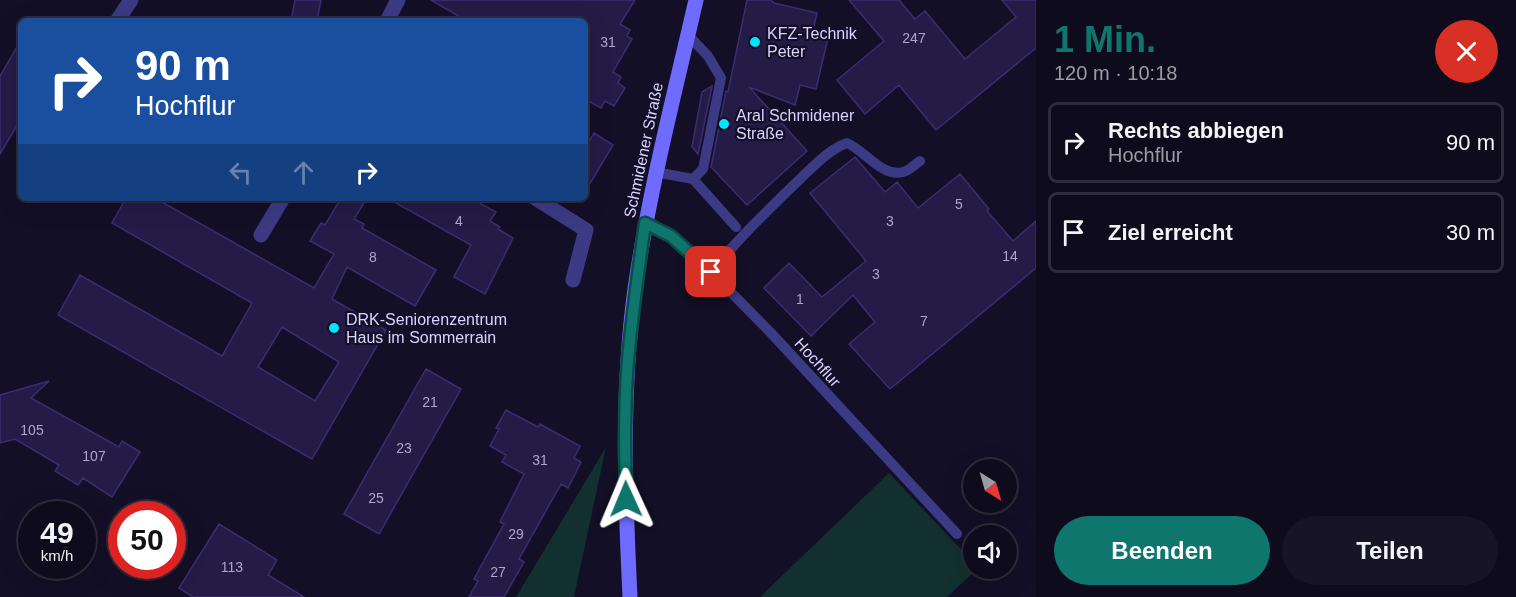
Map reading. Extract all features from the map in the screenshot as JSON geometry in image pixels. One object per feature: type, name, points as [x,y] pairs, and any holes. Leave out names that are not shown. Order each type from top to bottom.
[{"type":"main road","name":"Schmidener Straße","points":[[630,597],[625,438],[628,362],[635,291],[655,172],[696,0]]},
{"type":"street","points":[[119,18],[131,0]]},
{"type":"street","points":[[389,18],[398,0]]},
{"type":"street","points":[[261,235],[281,201]]},
{"type":"street","points":[[540,201],[586,230],[573,280]]},
{"type":"lane","points":[[688,35],[708,56],[721,78],[703,169],[693,178]]},
{"type":"lane","points":[[711,272],[762,216],[823,158],[839,146],[847,143],[891,172],[903,172],[920,161]]},
{"type":"lane","points":[[655,172],[693,178],[736,227]]},
{"type":"lane","name":"Hochflur","points":[[645,223],[671,236],[711,272],[771,333],[957,534]]},
{"type":"green space","points":[[606,447],[574,597],[516,597]]},
{"type":"green space","points":[[889,473],[963,551],[963,579],[966,579],[947,597],[760,597]]},
{"type":"building","points":[[295,0],[321,0],[318,18],[292,18]]},
{"type":"building","points":[[431,0],[635,0],[620,24],[630,30],[627,36],[632,39],[613,72],[621,77],[618,83],[625,88],[614,106],[605,101],[601,108],[588,101],[588,18],[462,18]]},
{"type":"building","points":[[747,0],[771,0],[774,3],[817,13],[812,35],[828,38],[816,89],[800,85],[795,105],[749,87],[807,151],[747,205],[711,167]]},
{"type":"building","points":[[849,0],[899,0],[915,19],[925,11],[965,59],[1016,17],[1002,0],[1036,0],[1036,48],[936,130],[899,85],[865,114],[837,80],[884,41]]},
{"type":"building","points":[[18,45],[18,124],[0,154],[0,76]]},
{"type":"building","points":[[712,86],[698,154],[692,147],[702,92]]},
{"type":"building","points":[[594,133],[613,145],[588,187],[588,143]]},
{"type":"building","points":[[855,157],[885,192],[897,182],[918,208],[960,174],[1013,241],[1036,221],[1036,268],[890,389],[849,344],[875,322],[853,295],[811,336],[764,288],[789,263],[822,297],[866,261],[810,193]]},
{"type":"building","name":"DRK-Seniorenzentrum Haus im Sommerrain","points":[[124,201],[160,201],[314,288],[334,254],[310,241],[321,223],[325,225],[339,201],[365,201],[354,219],[364,224],[362,228],[436,270],[415,306],[347,267],[332,299],[386,330],[312,459],[58,315],[80,275],[222,356],[252,303],[112,223]],"holes":[[[282,327],[339,362],[315,401],[258,367]]]},
{"type":"building","points":[[392,201],[482,201],[481,204],[496,212],[490,221],[513,238],[485,294],[454,277],[471,245]]},
{"type":"building","points":[[426,369],[461,389],[379,534],[344,514]]},
{"type":"building","points":[[49,381],[31,398],[119,447],[122,441],[140,452],[112,497],[83,478],[78,485],[55,471],[59,465],[15,439],[0,443],[0,395]]},
{"type":"building","points":[[506,410],[538,427],[540,424],[580,446],[574,458],[581,462],[568,488],[561,484],[519,559],[524,562],[504,597],[469,597],[478,581],[474,579],[504,524],[500,522],[524,474],[502,462],[506,455],[490,446],[499,429],[496,428]]},
{"type":"building","points":[[219,524],[277,560],[268,575],[304,597],[193,597],[179,588]]},
{"type":"place","name":"KFZ-Technik Peter","points":[[755,42]]},
{"type":"place","name":"Aral Schmidener Straße","points":[[724,124]]},
{"type":"place","name":"DRK-Seniorenzentrum Haus im Sommerrain","points":[[334,328]]},
{"type":"route","points":[[626,499],[625,438],[628,362],[645,223],[671,236],[711,272]]}]
